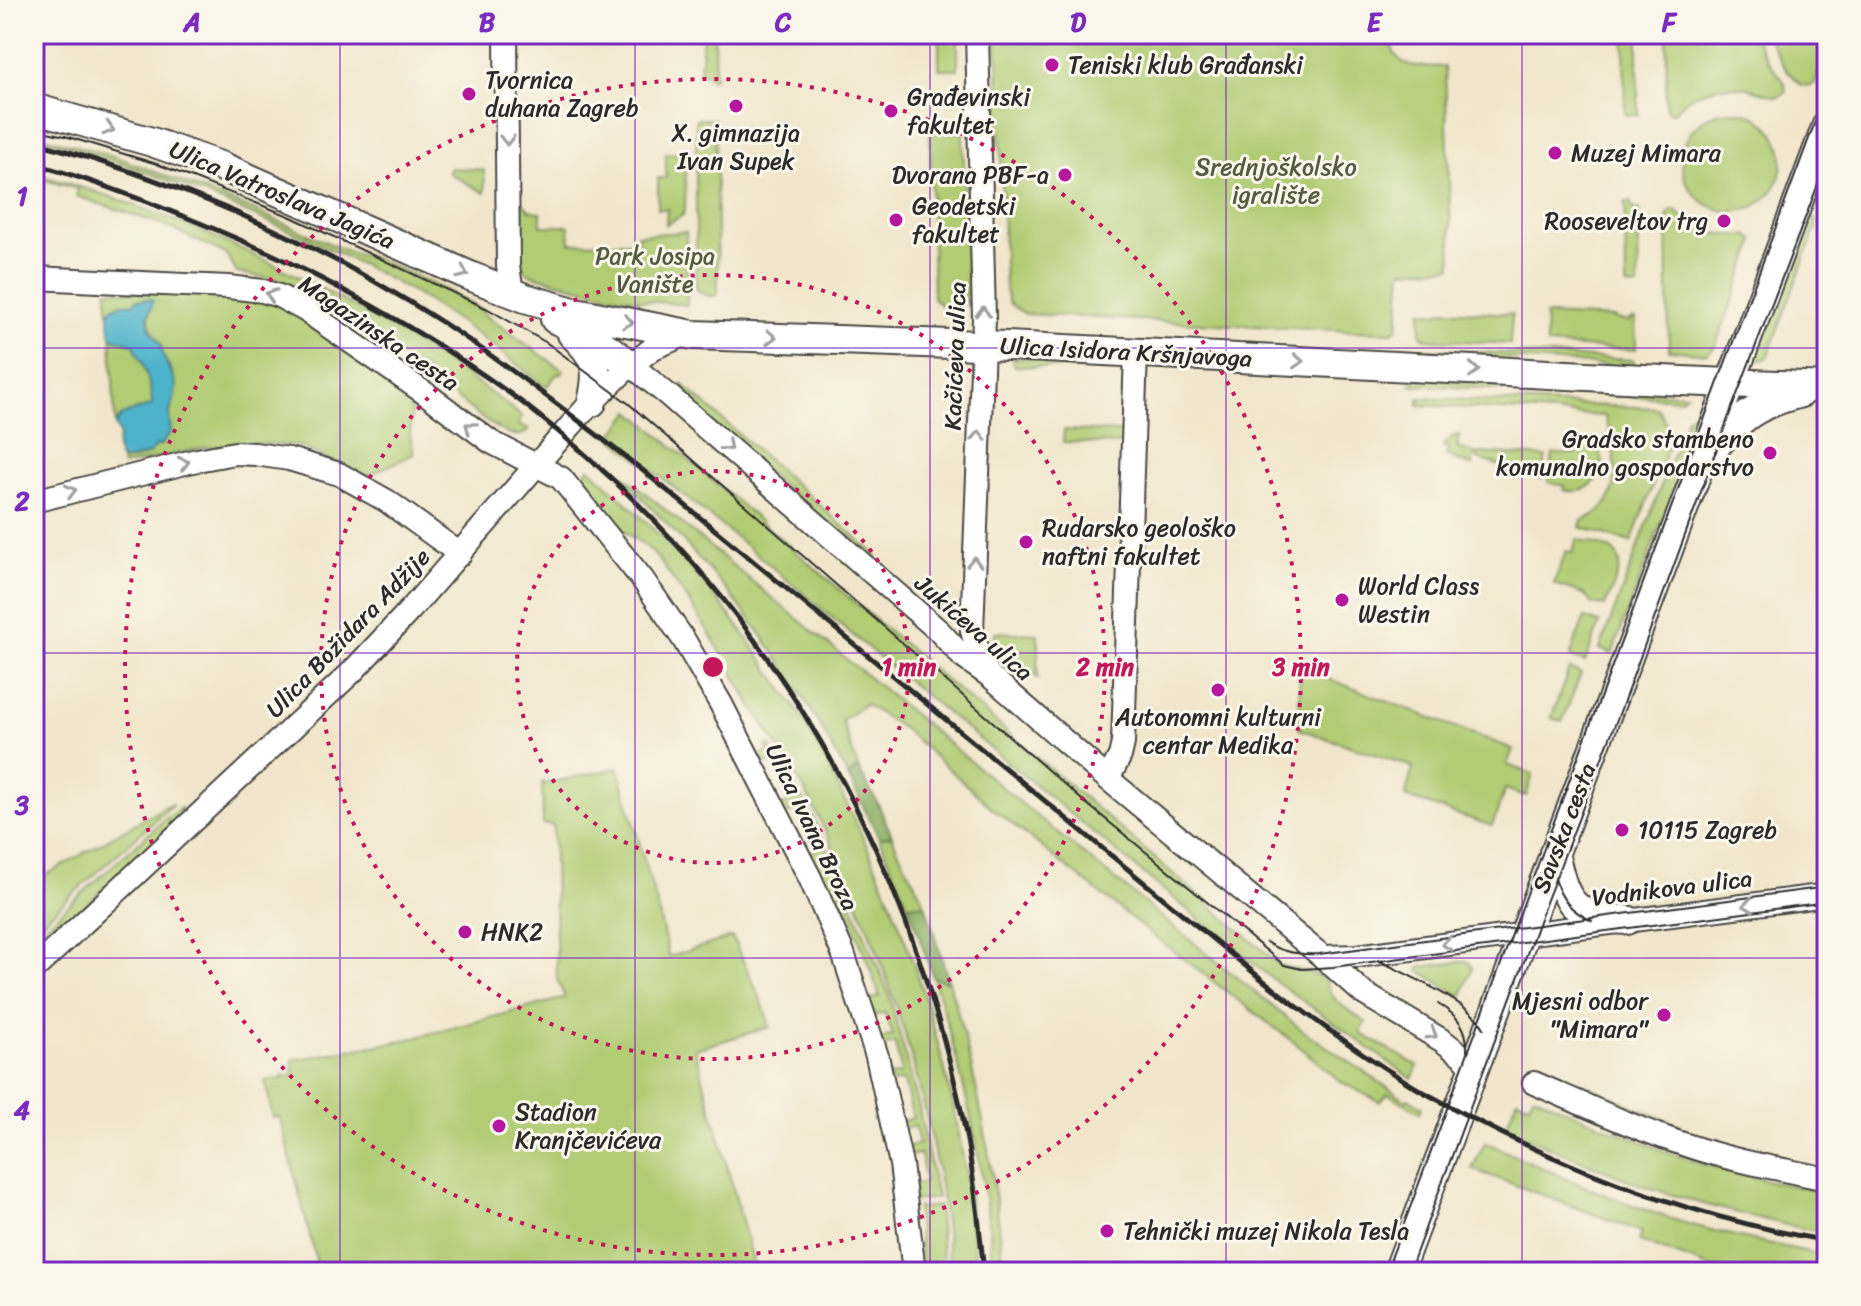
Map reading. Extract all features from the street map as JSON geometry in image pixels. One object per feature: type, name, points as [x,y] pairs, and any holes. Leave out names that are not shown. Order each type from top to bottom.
[{"type":"main road","name":"Ulica Vatroslava Jagića","points":[[34,108],[138,137],[223,167],[519,296]]},
{"type":"main road","points":[[1730,383],[1822,160],[1827,125]]},
{"type":"main road","points":[[519,296],[560,322],[589,335],[631,365]]},
{"type":"main road","name":"Ulica Isidora Kršnjavoga","points":[[519,296],[570,311],[693,335],[983,345],[1826,386]]},
{"type":"main road","points":[[560,322],[592,357],[596,378],[592,402]]},
{"type":"main road","name":"Savska cesta","points":[[1398,1272],[1730,383]]},
{"type":"main road","points":[[1701,462],[1735,424],[1759,406],[1826,386]]},
{"type":"main road","points":[[1554,853],[1565,893],[1577,908],[1597,918],[1627,920]]},
{"type":"street","points":[[506,34],[508,266],[519,296]]},
{"type":"street","name":"Kačićeva ulica","points":[[977,34],[983,345],[972,631],[981,660],[990,676]]},
{"type":"street","name":"Magazinska cesta","points":[[34,278],[247,288],[279,296],[305,310],[491,442],[538,466]]},
{"type":"street","name":"Ulica Božidara Adžije","points":[[34,969],[352,672],[592,402],[645,353],[679,337],[693,335]]},
{"type":"street","points":[[1108,779],[1123,743],[1136,352]]},
{"type":"street","name":"Jukićeva ulica","points":[[631,365],[939,631],[963,657],[990,676],[1108,779],[1372,999],[1443,1041],[1474,1069]]},
{"type":"street","points":[[34,501],[197,460],[235,453],[255,454],[289,459],[339,474],[387,501],[460,554]]},
{"type":"street","name":"Ulica Ivana Broza","points":[[538,466],[561,478],[643,580],[684,640],[741,742],[810,878],[843,953],[877,1056],[901,1164],[914,1272]]},
{"type":"street","points":[[939,631],[959,639],[972,631]]},
{"type":"street","name":"Vodnikova ulica","points":[[1524,934],[1827,895]]},
{"type":"street","points":[[1323,957],[1347,957],[1524,934]]},
{"type":"street","points":[[1534,1083],[1689,1147],[1827,1179]]},
{"type":"green space","points":[[703,34],[714,34],[715,78],[700,74]]},
{"type":"green space","points":[[939,34],[958,34],[958,69],[939,69]]},
{"type":"green space","name":"Srednjoškolsko igralište","points":[[997,34],[1390,34],[1392,46],[1401,61],[1415,66],[1445,67],[1452,267],[1402,270],[1398,328],[1392,332],[1025,314],[1009,303],[1005,290]]},
{"type":"green space","points":[[1667,34],[1753,34],[1785,83],[1786,93],[1777,97],[1745,87],[1718,87],[1696,94],[1670,113],[1666,109]]},
{"type":"green space","points":[[1766,34],[1827,34],[1827,50],[1815,83],[1801,85],[1785,68]]},
{"type":"green space","points":[[1624,36],[1638,36],[1638,115],[1625,115]]},
{"type":"green space","points":[[1732,111],[1760,119],[1774,133],[1782,161],[1774,189],[1760,203],[1732,211],[1704,203],[1690,189],[1682,161],[1690,133],[1704,119]]},
{"type":"green space","points":[[696,119],[715,119],[718,294],[712,296],[696,289]]},
{"type":"green space","points":[[963,132],[967,287],[966,300],[950,308],[933,298],[930,133]]},
{"type":"green space","points":[[34,134],[114,156],[246,207],[349,252],[375,258],[480,309],[564,371],[561,375],[558,373],[546,387],[447,313],[349,258],[190,189]]},
{"type":"green space","points":[[680,153],[686,159],[685,210],[682,216],[666,224],[667,209],[658,209],[658,178],[666,178],[666,154]]},
{"type":"green space","points":[[451,168],[484,170],[485,193],[452,175],[448,172]]},
{"type":"green space","points":[[34,174],[124,201],[168,218],[298,277],[436,355],[522,417],[518,423],[528,428],[527,432],[514,435],[490,424],[451,394],[454,390],[444,383],[441,386],[417,364],[415,366],[308,294],[279,280],[237,273],[226,254],[164,225],[76,196],[78,189],[34,177]]},
{"type":"green space","name":"Park Josipa Vanište","points":[[521,201],[530,210],[541,213],[541,226],[569,226],[570,243],[637,242],[637,235],[686,232],[687,305],[604,294],[525,271],[521,263]]},
{"type":"green space","points":[[1625,202],[1631,202],[1632,208],[1639,209],[1638,287],[1626,286]]},
{"type":"green space","points":[[1671,210],[1708,231],[1747,235],[1754,240],[1715,347],[1707,354],[1669,350],[1667,217]]},
{"type":"green space","points":[[1809,215],[1815,219],[1816,228],[1768,356],[1763,360],[1755,359]]},
{"type":"green space","points":[[107,290],[263,298],[289,308],[413,389],[410,435],[414,454],[367,476],[299,446],[253,443],[203,448],[123,466],[121,460],[142,456],[155,439],[171,409],[175,384],[160,343],[150,326],[150,308],[128,304],[111,310],[109,317]]},
{"type":"green space","points":[[1444,310],[1512,314],[1510,344],[1425,339],[1421,335],[1421,311],[1437,313]]},
{"type":"green space","points":[[1545,315],[1615,318],[1629,322],[1635,319],[1636,350],[1547,345]]},
{"type":"green space","points":[[111,337],[135,345],[148,379],[153,405],[126,414],[115,425]]},
{"type":"green space","points":[[1421,349],[1633,360],[1636,367],[1419,353]]},
{"type":"green space","points":[[1013,358],[1123,363],[1115,370],[1015,366]]},
{"type":"green space","points":[[1419,379],[1686,394],[1680,399],[1410,385]]},
{"type":"green space","points":[[682,384],[876,555],[874,564],[676,392]]},
{"type":"green space","points":[[1419,398],[1657,408],[1673,434],[1631,542],[1580,527],[1582,520],[1597,513],[1607,503],[1613,490],[1615,461],[1605,416],[1418,405]]},
{"type":"green space","points":[[1700,410],[1699,422],[1612,654],[1600,649],[1687,417]]},
{"type":"green space","points":[[631,411],[1273,960],[1285,967],[1310,972],[1327,983],[1338,1002],[1366,1022],[1360,1033],[1418,1066],[1412,1079],[1270,977],[611,437]]},
{"type":"green space","points":[[1064,430],[1122,432],[1122,444],[1063,442]]},
{"type":"green space","points":[[1459,435],[1457,448],[1475,453],[1472,466],[1446,455],[1448,448],[1443,446]]},
{"type":"green space","points":[[1579,441],[1592,445],[1599,452],[1603,461],[1598,477],[1584,489],[1574,491],[1548,482],[1553,454],[1577,454]]},
{"type":"green space","points":[[1479,453],[1546,457],[1542,479],[1478,459]]},
{"type":"green space","points":[[589,468],[680,556],[735,622],[801,716],[859,829],[903,936],[938,1045],[963,1158],[976,1272],[950,1272],[934,1151],[905,1033],[864,919],[814,808],[713,639],[663,566],[648,548],[612,520],[574,476],[574,469],[583,476]]},
{"type":"green space","points":[[623,475],[1302,1030],[1406,1100],[1408,1098],[1422,1107],[1420,1112],[1388,1094],[1380,1102],[1341,1082],[992,808],[905,730],[865,704],[842,721],[858,768],[848,776],[797,687],[754,624],[696,555],[621,477]]},
{"type":"green space","points":[[1577,539],[1606,548],[1618,557],[1619,571],[1605,606],[1592,604],[1584,594],[1554,584],[1566,551],[1572,553]]},
{"type":"green space","points":[[1584,618],[1600,623],[1585,662],[1570,657]]},
{"type":"green space","points":[[994,632],[1038,634],[1038,678],[994,640]]},
{"type":"green space","points":[[1300,668],[1513,749],[1507,765],[1533,774],[1526,796],[1505,789],[1492,826],[1405,797],[1413,767],[1299,729]]},
{"type":"green space","points":[[1569,669],[1581,673],[1562,722],[1551,718]]},
{"type":"green space","points":[[770,745],[813,818],[843,882],[826,891],[808,854],[819,848],[799,809],[788,814],[783,805],[794,798],[774,760],[762,765],[758,757],[769,751],[766,746]]},
{"type":"green space","name":"Stadion Kranjčevićeva","points":[[618,768],[669,957],[732,937],[770,1027],[695,1049],[756,1272],[319,1272],[280,1117],[273,1118],[265,1081],[294,1075],[292,1060],[402,1041],[565,998],[557,979],[553,825],[543,824],[542,781],[543,784]]},
{"type":"green space","points":[[858,768],[892,836],[879,838],[848,776]]},
{"type":"green space","points":[[173,804],[34,929],[34,882]]},
{"type":"green space","points":[[181,808],[179,819],[34,953],[34,936]]},
{"type":"green space","points":[[892,836],[925,904],[908,905],[879,838]]},
{"type":"green space","points":[[846,889],[889,994],[918,1104],[937,1198],[914,1201],[912,1185],[925,1182],[921,1154],[907,1156],[906,1147],[919,1144],[915,1126],[902,1129],[900,1122],[913,1118],[904,1081],[891,1083],[889,1076],[902,1073],[895,1043],[882,1046],[880,1039],[893,1035],[885,1013],[873,1016],[868,1001],[880,996],[846,904],[834,908],[829,898]]},
{"type":"green space","points":[[925,904],[949,982],[933,977],[908,905]]},
{"type":"green space","points":[[1466,961],[1472,969],[1462,995],[1418,970],[1420,967]]},
{"type":"green space","points":[[933,977],[949,982],[968,1053],[996,1198],[1004,1272],[993,1272],[985,1197],[972,1123]]},
{"type":"green space","points":[[1577,1081],[1680,1125],[1678,1132],[1573,1089]]},
{"type":"green space","points":[[1533,1095],[1689,1160],[1827,1193],[1827,1234],[1665,1193],[1505,1128],[1517,1099],[1529,1103]]},
{"type":"green space","points":[[1485,1142],[1653,1213],[1715,1231],[1827,1256],[1827,1272],[1723,1272],[1639,1241],[1642,1232],[1472,1169]]},
{"type":"green space","points":[[938,1206],[944,1272],[935,1272],[934,1262],[921,1263],[917,1208]]},
{"type":"water","points":[[151,299],[150,329],[161,344],[176,384],[169,416],[171,432],[149,454],[125,461],[119,458],[119,435],[115,425],[126,414],[152,405],[151,395],[147,374],[135,345],[111,337],[109,316],[113,307]]},
{"type":"tram line","points":[[1386,1272],[1827,90]]},
{"type":"tram line","points":[[34,129],[157,164],[289,216],[488,309],[547,343],[628,403],[1081,799],[1284,965],[1302,969],[1333,967],[1827,902]]},
{"type":"tram line","points":[[1409,1272],[1827,161]]},
{"type":"tram line","points":[[1555,878],[1568,904],[1592,921]]},
{"type":"tram line","points":[[1266,942],[1291,952],[1319,954],[1827,887]]},
{"type":"tram line","points":[[1378,960],[1451,999],[1477,1018],[1484,1028]]},
{"type":"tram line","points":[[1438,1004],[1460,1023],[1466,1035],[1467,1051]]},
{"type":"railway","points":[[34,142],[141,176],[246,217],[348,267],[470,341],[641,469],[1259,977],[1334,1034],[1413,1086],[1552,1157],[1642,1192],[1733,1220],[1827,1241]]},
{"type":"railway","points":[[34,164],[129,195],[260,249],[368,303],[441,347],[489,378],[573,444],[645,511],[710,583],[769,660],[820,741],[865,825],[903,914],[934,1006],[959,1101],[971,1165],[984,1272]]},
{"type":"place","name":"Teniski klub Građanski","points":[[1052,65]]},
{"type":"place","name":"Tvornica duhana Zagreb","points":[[469,94]]},
{"type":"place","name":"X. gimnazija Ivan Supek","points":[[736,106]]},
{"type":"place","name":"Građevinski fakultet","points":[[891,111]]},
{"type":"place","name":"Muzej Mimara","points":[[1555,153]]},
{"type":"place","name":"Dvorana PBF-a","points":[[1065,175]]},
{"type":"place","name":"Geodetski fakultet","points":[[896,220]]},
{"type":"place","name":"Rooseveltov trg","points":[[1724,221]]},
{"type":"place","name":"Gradsko stambeno komunalno gospodarstvo","points":[[1770,453]]},
{"type":"place","name":"Rudarsko geološko naftni fakultet","points":[[1026,542]]},
{"type":"place","name":"World Class Westin","points":[[1342,600]]},
{"type":"place","name":"Autonomni kulturni centar Medika","points":[[1218,690]]},
{"type":"place","name":"10115 Zagreb","points":[[1622,830]]},
{"type":"place","name":"HNK2","points":[[465,932]]},
{"type":"place","name":"Mjesni odbor \"Mimara\"","points":[[1664,1015]]},
{"type":"place","name":"Stadion Kranjčevićeva","points":[[499,1126]]},
{"type":"place","name":"Tehnički muzej Nikola Tesla","points":[[1107,1231]]}]
